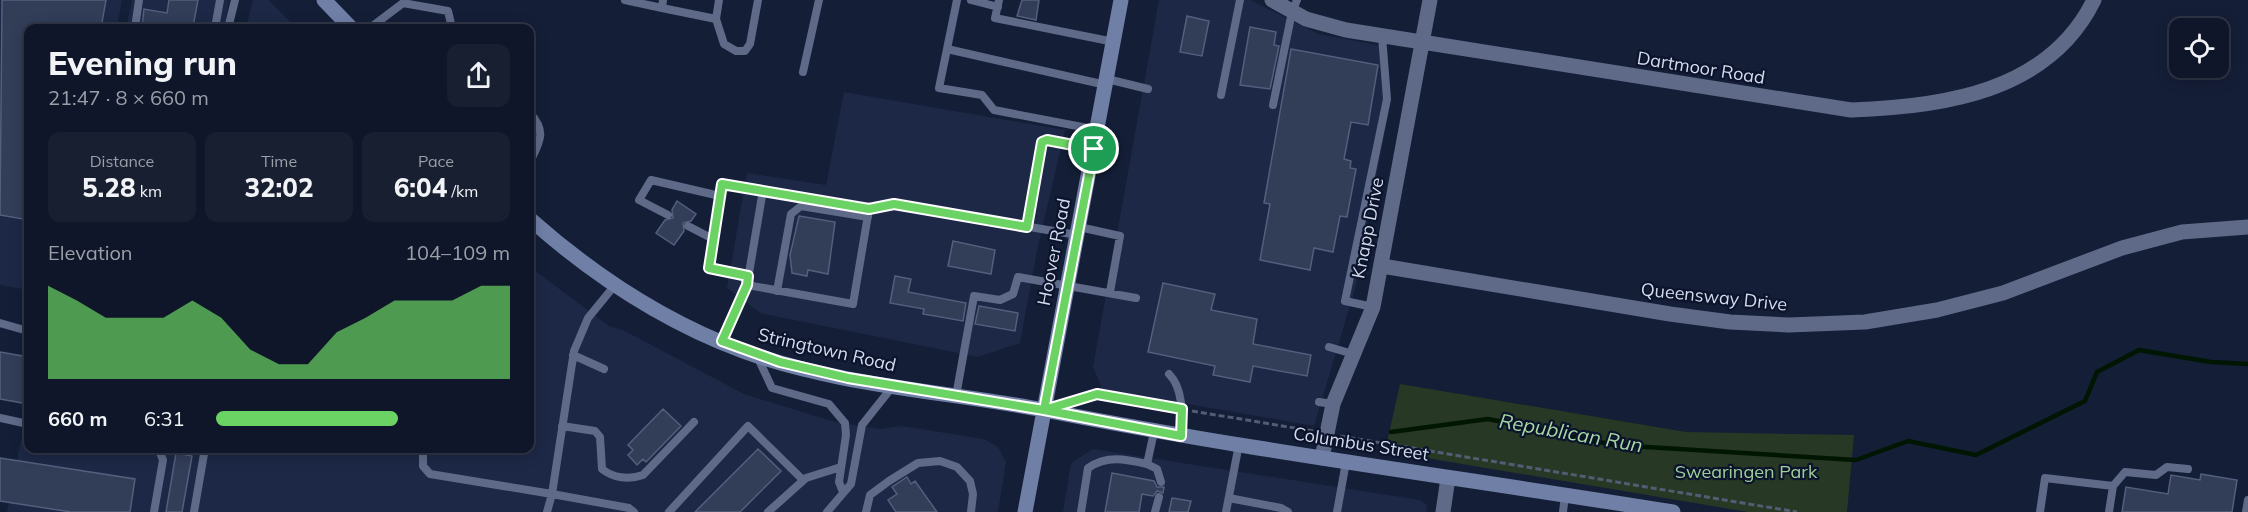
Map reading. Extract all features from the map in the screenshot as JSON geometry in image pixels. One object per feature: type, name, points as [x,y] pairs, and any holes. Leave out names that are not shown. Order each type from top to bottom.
[{"type":"main road","points":[[324,0],[347,24]]},
{"type":"main road","name":"Hoover Road","points":[[1025,512],[1121,0]]},
{"type":"main road","name":"Stringtown Road","points":[[534,222],[615,285],[665,315],[757,356],[848,378],[1044,410]]},
{"type":"main road","name":"Columbus Street","points":[[1044,410],[1154,432],[1672,512]]},
{"type":"street","name":"Dartmoor Road","points":[[1272,0],[1294,6],[1320,24],[1382,36],[1792,103],[1851,110],[1906,108],[1971,96],[2021,75],[2070,37],[2094,0]]},
{"type":"street","name":"Knapp Drive","points":[[1323,458],[1327,433],[1326,403],[1353,354],[1373,307],[1430,0]]},
{"type":"street","name":"Queensway Drive","points":[[1382,266],[1718,320],[1789,325],[1865,322],[1937,310],[2003,293],[2122,248],[2182,232],[2248,227]]},
{"type":"street","points":[[1443,512],[1448,478]]},
{"type":"lane","points":[[136,24],[139,0]]},
{"type":"lane","points":[[216,24],[220,0]]},
{"type":"lane","points":[[229,24],[235,0]]},
{"type":"lane","points":[[626,0],[662,4],[716,19]]},
{"type":"lane","points":[[719,0],[716,19],[724,44],[736,51],[745,51],[750,44],[758,0]]},
{"type":"lane","points":[[803,72],[819,0]]},
{"type":"lane","points":[[957,0],[939,88],[982,95],[994,110],[1098,130]]},
{"type":"lane","points":[[971,0],[998,4],[995,18],[1114,42]]},
{"type":"lane","points":[[1221,95],[1240,0]]},
{"type":"lane","points":[[375,24],[403,2],[448,11],[451,24]]},
{"type":"lane","points":[[1273,105],[1294,6]]},
{"type":"lane","points":[[1373,307],[1345,301],[1387,99],[1382,36]]},
{"type":"lane","points":[[947,49],[1148,89]]},
{"type":"lane","points":[[534,117],[539,123],[541,135],[534,152]]},
{"type":"lane","points":[[1027,227],[1042,142],[1047,140],[1094,149]]},
{"type":"lane","points":[[668,215],[639,200],[651,180],[720,196]]},
{"type":"lane","points":[[748,276],[709,268],[722,184],[764,190],[869,213]]},
{"type":"lane","points":[[722,341],[747,285],[764,190]]},
{"type":"lane","points":[[777,291],[791,214],[801,206],[869,213],[894,204],[1027,227],[1120,236],[1110,292]]},
{"type":"lane","points":[[747,285],[853,304],[869,213]]},
{"type":"lane","points":[[688,226],[714,239]]},
{"type":"lane","points":[[956,396],[974,296],[1000,300],[1013,294],[1018,277],[1136,298]]},
{"type":"lane","points":[[547,512],[552,494],[573,355],[588,318],[615,285]]},
{"type":"lane","points":[[0,323],[24,330]]},
{"type":"lane","points":[[1329,347],[1353,354]]},
{"type":"lane","points":[[573,355],[604,369]]},
{"type":"lane","points":[[757,356],[772,388],[829,404],[845,423],[846,435],[839,482],[843,492]]},
{"type":"lane","points":[[1169,374],[1177,384],[1182,409],[1181,436]]},
{"type":"lane","points":[[827,512],[851,484],[862,425],[894,386]]},
{"type":"lane","points":[[0,418],[24,423]]},
{"type":"lane","points":[[562,426],[595,431],[600,436],[602,469],[608,474],[633,479],[642,475],[694,422]]},
{"type":"lane","points":[[673,510],[747,426],[803,480]]},
{"type":"lane","points":[[1147,464],[1154,432]]},
{"type":"lane","points":[[1226,512],[1239,444]]},
{"type":"lane","points":[[154,512],[163,460],[160,453]]},
{"type":"lane","points":[[194,512],[204,453]]},
{"type":"lane","points":[[423,453],[423,466],[430,474],[629,508],[634,512]]},
{"type":"lane","points":[[1081,512],[1088,468],[1100,460],[1128,460],[1147,464],[1157,469],[1161,482]]},
{"type":"lane","points":[[866,512],[870,495],[889,481],[918,463],[940,461],[957,467],[970,481],[973,494],[970,512]]},
{"type":"lane","points":[[1337,512],[1346,462]]},
{"type":"lane","points":[[768,512],[803,480],[841,467]]},
{"type":"lane","points":[[2109,512],[2113,486],[2125,472],[2156,475],[2167,467],[2188,469]]},
{"type":"lane","points":[[2040,512],[2046,478],[2113,486]]},
{"type":"lane","points":[[1563,512],[1565,495]]},
{"type":"lane","points":[[1155,512],[1159,497]]},
{"type":"lane","points":[[1229,498],[1281,508],[1288,512]]},
{"type":"lane","points":[[2246,512],[2248,500]]},
{"type":"path","points":[[1044,410],[1097,394],[1797,512]]},
{"type":"shaded area","points":[[0,0],[122,0],[118,24],[24,24],[24,289],[0,285]]},
{"type":"shaded area","points":[[132,0],[229,0],[225,24],[127,24]]},
{"type":"shaded area","points":[[253,0],[269,0],[292,24],[247,24]]},
{"type":"shaded area","points":[[1159,0],[1250,0],[1319,34],[1387,47],[1391,100],[1355,289],[1314,426],[1102,389],[1093,367]]},
{"type":"shaded area","points":[[844,92],[1065,130],[1037,251],[1020,343],[978,357],[760,313],[727,288],[747,173],[826,185]]},
{"type":"shaded area","points":[[534,270],[609,326],[623,330],[744,394],[835,422],[881,429],[902,426],[984,439],[998,447],[1006,462],[998,512],[7,512],[24,425],[24,453],[534,453]]},
{"type":"shaded area","points":[[1093,449],[1420,500],[1427,505],[1426,512],[1063,512],[1071,463]]},
{"type":"green space","name":"Swearingen Park","points":[[1400,384],[1686,432],[1854,435],[1847,512],[1748,512],[1385,451]]},
{"type":"building","points":[[2,0],[106,0],[102,24],[24,24],[24,213],[23,219],[0,215]]},
{"type":"building","points":[[169,0],[198,0],[194,24],[142,24],[144,9],[167,13]]},
{"type":"building","points":[[1022,0],[1039,0],[1036,20],[1017,16]]},
{"type":"building","points":[[1187,16],[1209,21],[1202,56],[1180,52]]},
{"type":"building","points":[[1250,27],[1276,32],[1274,45],[1279,46],[1270,89],[1240,85]]},
{"type":"building","points":[[1291,49],[1378,65],[1368,125],[1351,122],[1344,159],[1351,161],[1350,168],[1356,169],[1347,217],[1340,216],[1333,252],[1314,248],[1310,270],[1260,260],[1270,204],[1264,203]]},
{"type":"building","points":[[677,201],[696,214],[691,221],[683,223],[684,231],[674,245],[656,233],[665,220],[673,218],[672,210]]},
{"type":"building","points":[[799,216],[835,222],[828,274],[808,270],[807,276],[792,273],[790,255]]},
{"type":"building","points":[[953,241],[995,250],[991,274],[948,266]]},
{"type":"building","points":[[895,276],[911,279],[908,292],[966,303],[963,321],[923,314],[924,309],[890,303]]},
{"type":"building","points":[[1163,283],[1215,294],[1211,310],[1257,319],[1253,344],[1311,355],[1307,376],[1253,366],[1250,382],[1213,375],[1215,366],[1148,352]]},
{"type":"building","points":[[979,306],[1018,313],[1015,331],[975,324]]},
{"type":"building","points":[[0,352],[24,356],[24,403],[0,399]]},
{"type":"building","points":[[663,409],[681,426],[646,462],[643,459],[637,465],[628,455],[633,450],[628,445]]},
{"type":"building","points":[[758,449],[781,471],[740,512],[695,512]]},
{"type":"building","points":[[176,453],[192,456],[182,512],[166,512]]},
{"type":"building","points":[[0,458],[135,479],[130,512],[71,512],[0,501]]},
{"type":"building","points":[[1112,473],[1154,481],[1157,487],[1164,487],[1163,493],[1157,491],[1153,496],[1142,494],[1139,512],[1105,512]]},
{"type":"building","points":[[2201,474],[2237,480],[2232,512],[2122,512],[2126,487],[2168,494],[2171,475],[2200,480]]},
{"type":"building","points":[[907,477],[911,484],[915,481],[937,512],[896,512],[888,500],[897,494],[892,487]]},
{"type":"building","points":[[1172,498],[1191,501],[1188,512],[1169,512]]},
{"type":"waterway","name":"Republican Run","points":[[1391,432],[1488,419],[1614,445],[1856,460],[1908,441],[1976,455],[2085,401],[2097,372],[2139,350],[2211,362],[2248,364]]},
{"type":"route","points":[[1094,149],[1044,410],[1092,421],[1181,436],[1182,409],[1097,394],[1044,410],[848,378],[757,356],[722,341],[747,285],[748,276],[709,268],[722,184],[869,209],[894,204],[1027,227],[1042,142],[1047,140],[1094,149]]}]
